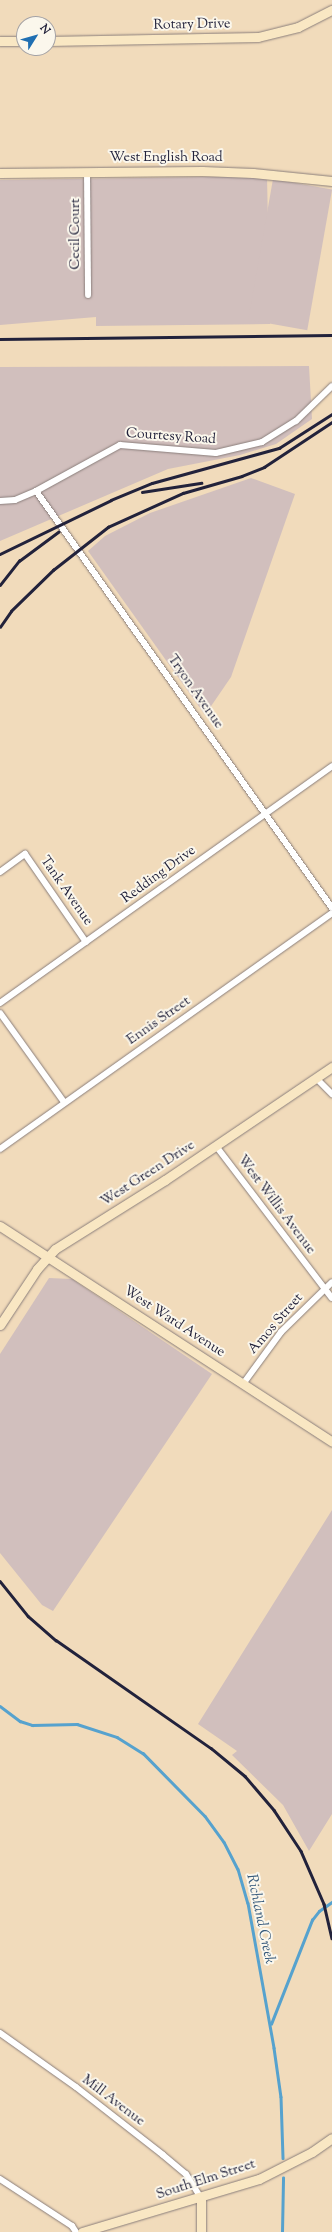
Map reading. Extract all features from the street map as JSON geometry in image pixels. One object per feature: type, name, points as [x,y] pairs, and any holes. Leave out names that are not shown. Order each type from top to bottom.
[{"type":"street","name":"Rotary Drive","points":[[56,41],[258,37],[298,27],[332,10]]},
{"type":"street","points":[[0,41],[16,41]]},
{"type":"street","name":"Cecil Court","points":[[87,172],[88,295]]},
{"type":"street","name":"West English Road","points":[[0,173],[253,173],[332,181]]},
{"type":"street","name":"Courtesy Road","points":[[0,501],[15,500],[36,491],[120,445],[132,444],[216,453],[262,442],[296,421],[332,386]]},
{"type":"street","name":"Tryon Avenue","points":[[36,491],[332,908]]},
{"type":"street","name":"Redding Drive","points":[[0,1003],[332,766]]},
{"type":"street","name":"Tank Avenue","points":[[0,872],[25,854],[86,942]]},
{"type":"street","name":"Ennis Street","points":[[0,1149],[64,1102],[332,913]]},
{"type":"street","points":[[0,1013],[64,1102]]},
{"type":"street","name":"West Green Drive","points":[[0,1325],[48,1256],[216,1146],[332,1066]]},
{"type":"street","points":[[316,1078],[332,1094]]},
{"type":"street","name":"West Willis Avenue","points":[[216,1146],[332,1298]]},
{"type":"street","name":"West Ward Avenue","points":[[0,1226],[332,1442]]},
{"type":"street","name":"Amos Street","points":[[243,1384],[281,1332],[324,1288],[332,1282]]},
{"type":"street","name":"Mill Avenue","points":[[0,2033],[82,2092],[163,2155],[186,2174],[201,2198]]},
{"type":"street","name":"South Elm Street","points":[[82,2232],[201,2198],[275,2172],[332,2138]]},
{"type":"street","points":[[0,2180],[72,2226],[76,2232]]},
{"type":"street","points":[[201,2198],[201,2232]]},
{"type":"shaded area","points":[[267,176],[270,324],[96,326],[96,317],[0,325],[0,180]]},
{"type":"shaded area","points":[[273,179],[332,189],[307,330],[248,320]]},
{"type":"shaded area","points":[[309,366],[312,419],[276,444],[240,455],[168,469],[0,541],[0,367]]},
{"type":"shaded area","points":[[251,478],[295,494],[231,677],[205,715],[88,551],[105,536],[150,513]]},
{"type":"shaded area","points":[[49,1278],[72,1279],[212,1374],[53,1611],[42,1605],[0,1553],[0,1354]]},
{"type":"shaded area","points":[[332,1510],[332,1814],[309,1851],[283,1805],[232,1755],[237,1751],[198,1724]]},
{"type":"waterway","name":"Richland Creek","points":[[0,1706],[20,1721],[32,1725],[77,1724],[117,1737],[143,1753],[205,1816],[224,1842],[238,1869],[248,1903],[274,2048],[281,2097],[283,2158]]},
{"type":"waterway","points":[[271,2024],[312,1920],[319,1911],[332,1902]]},
{"type":"waterway","name":"Richland Creek","points":[[282,2232],[283,2178]]},
{"type":"railway","points":[[0,339],[332,335]]},
{"type":"railway","points":[[0,554],[111,500],[152,483],[279,448],[332,414]]},
{"type":"railway","points":[[0,627],[11,611],[53,570],[108,527],[183,493],[242,476],[264,467],[332,422]]},
{"type":"railway","points":[[142,492],[201,483]]},
{"type":"railway","points":[[0,585],[19,561],[58,532]]},
{"type":"railway","points":[[0,1581],[28,1616],[56,1640],[211,1748],[245,1776],[274,1810],[301,1851],[324,1904],[332,1938]]}]
